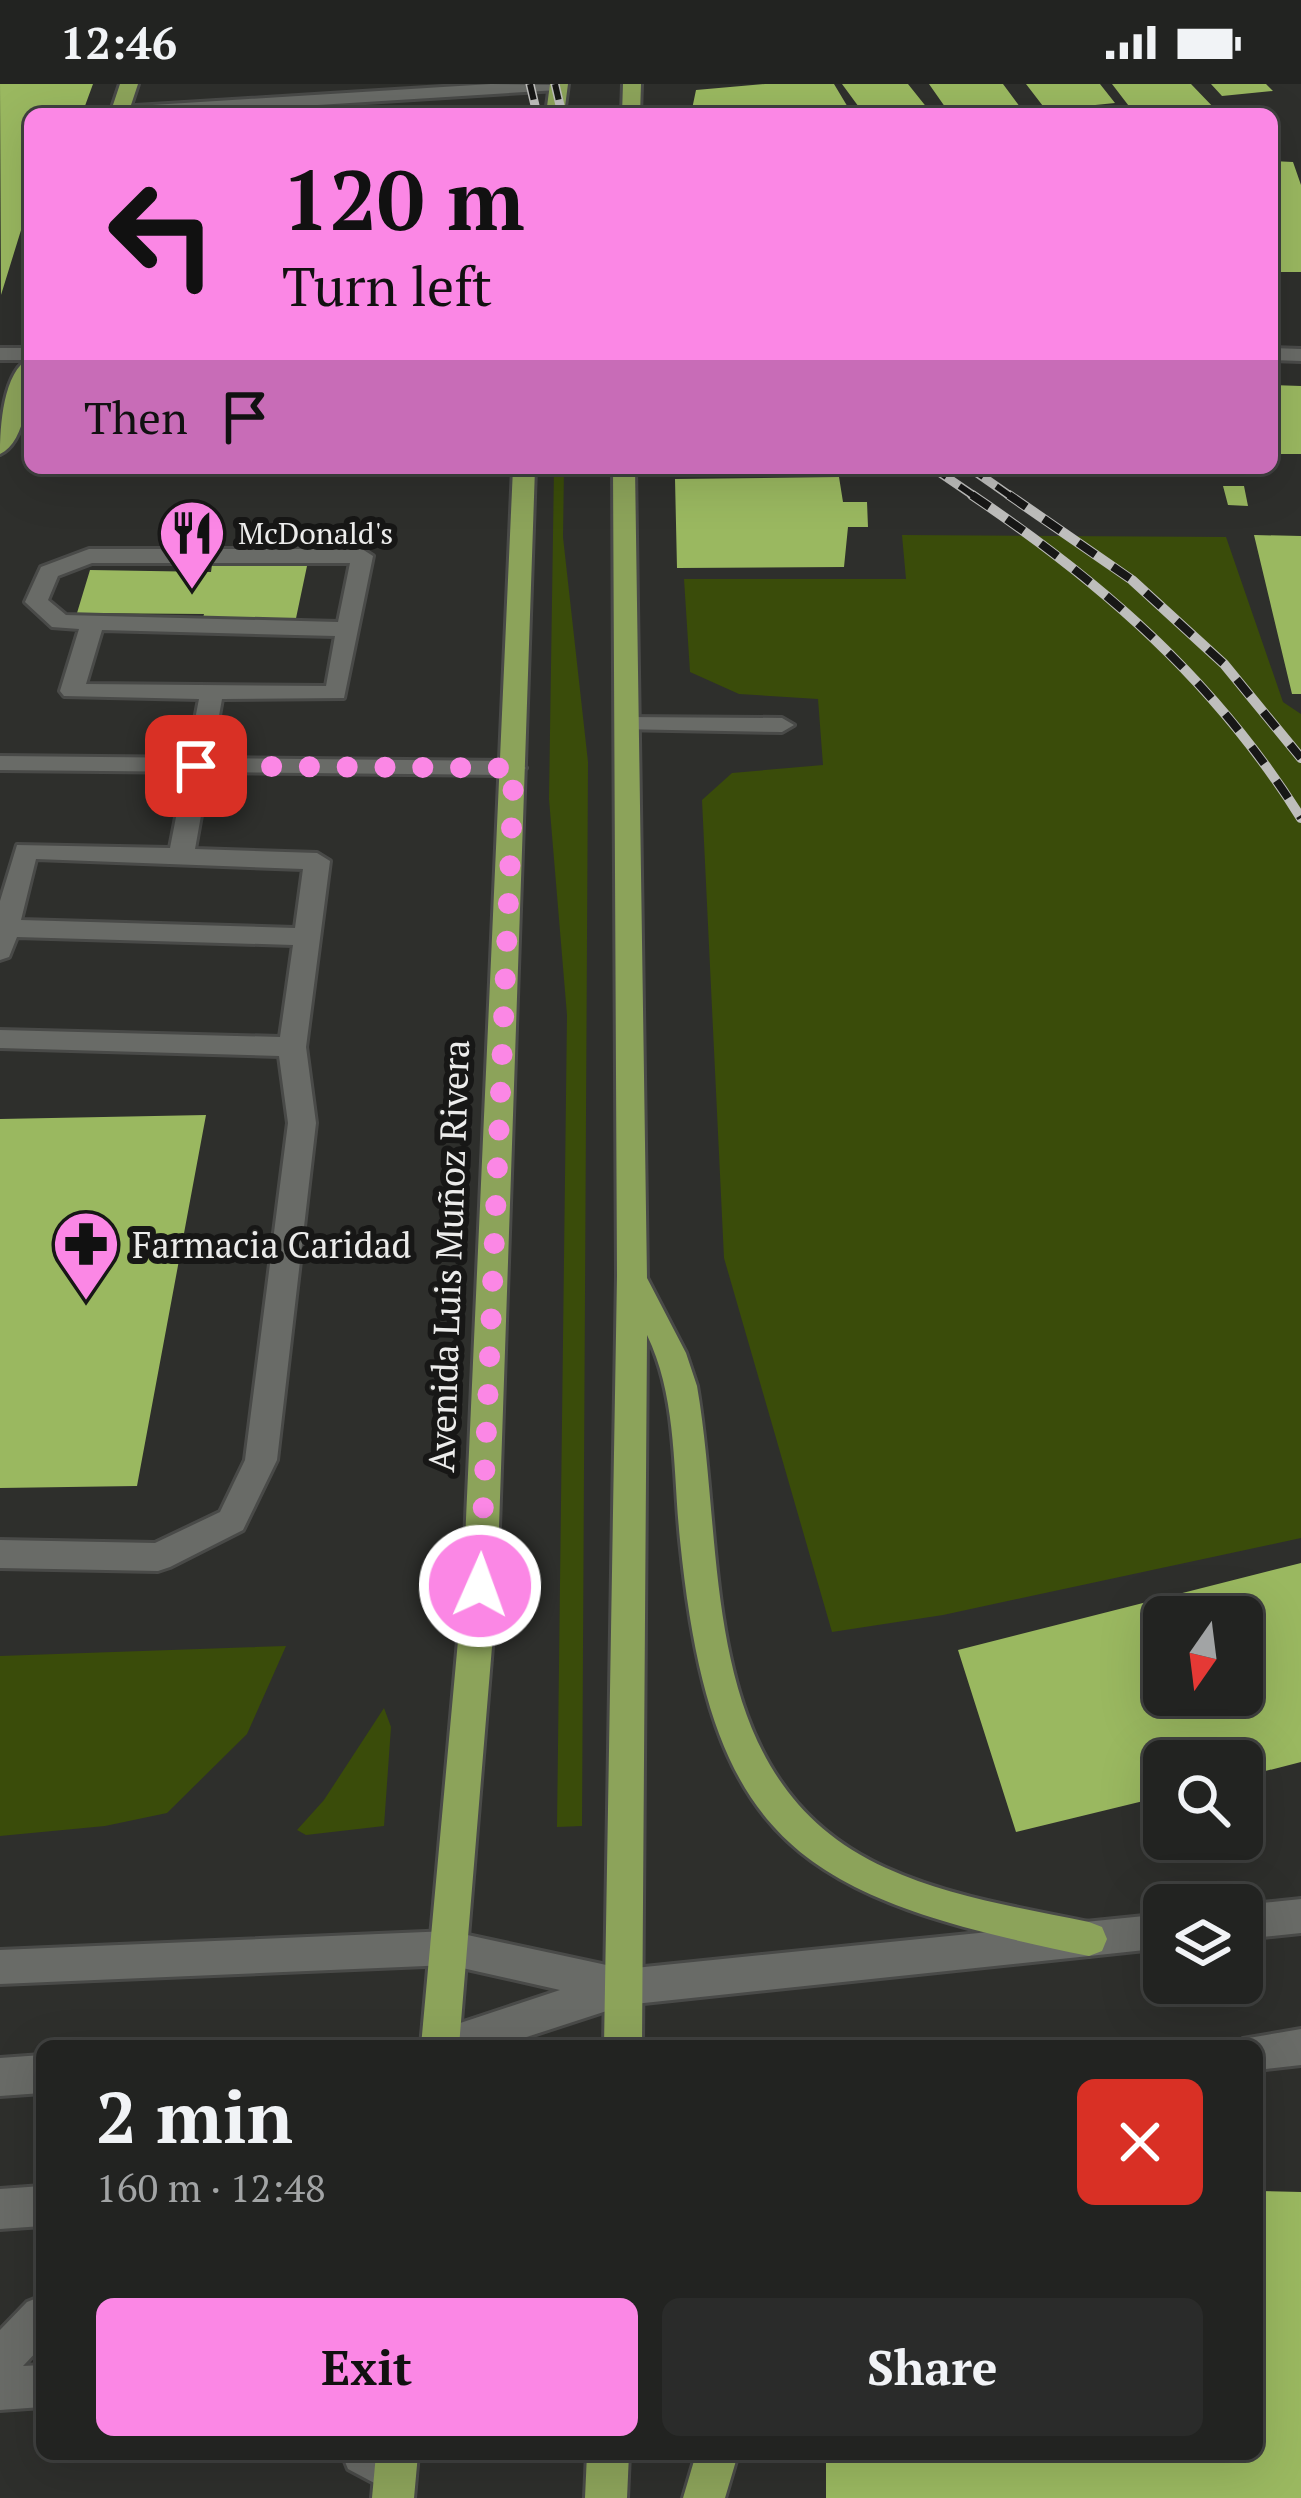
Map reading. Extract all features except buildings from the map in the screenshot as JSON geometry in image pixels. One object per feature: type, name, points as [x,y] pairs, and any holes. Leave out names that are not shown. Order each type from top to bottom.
[{"type":"main road","points":[[0,448],[24,381]]},
{"type":"main road","name":"Avenida Luis Muñoz Rivera","points":[[442,2040],[480,1586],[524,474]]},
{"type":"main road","points":[[623,2040],[632,1276],[624,474]]},
{"type":"main road","points":[[632,1276],[679,1376],[702,1579],[727,1708],[745,1757],[771,1801],[806,1839],[867,1876],[958,1912],[1089,1939]]},
{"type":"main road","points":[[606,2498],[608,2460]]},
{"type":"main road","points":[[704,2498],[715,2460]]},
{"type":"street","points":[[198,108],[558,85]]},
{"type":"street","points":[[91,627],[72,692],[336,693],[349,629],[362,556],[89,556],[49,572],[36,602],[59,622],[91,627],[349,629]]},
{"type":"street","points":[[181,856],[212,692]]},
{"type":"street","points":[[626,724],[782,725]]},
{"type":"street","points":[[0,763],[514,768]]},
{"type":"street","points":[[0,1554],[158,1557],[232,1520],[261,1460],[302,1123],[292,1047],[307,937],[317,861],[26,851],[3,939],[307,937]]},
{"type":"street","points":[[0,1039],[292,1047]]},
{"type":"street","points":[[1263,1920],[1301,1916]]},
{"type":"street","points":[[461,2040],[625,1987],[1143,1933]]},
{"type":"street","points":[[0,1967],[449,1948],[625,1987]]},
{"type":"street","points":[[1263,2051],[1301,2047]]},
{"type":"street","points":[[0,2077],[36,2074]]},
{"type":"street","points":[[0,2209],[36,2206]]},
{"type":"street","points":[[0,2360],[36,2324]]},
{"type":"street","points":[[0,2389],[36,2386]]},
{"type":"green space","points":[[554,474],[564,474],[563,537],[588,762],[582,1826],[557,1827],[567,1015],[549,799]]},
{"type":"green space","points":[[902,535],[1226,537],[1283,702],[1301,714],[1301,1538],[943,1615],[832,1632],[724,1258],[702,800],[732,773],[823,765],[818,699],[739,694],[690,672],[684,579],[906,579]]},
{"type":"green space","points":[[286,1646],[247,1734],[167,1813],[105,1826],[0,1836],[0,1656]]},
{"type":"green space","points":[[384,1708],[391,1727],[384,1826],[306,1835],[297,1830],[324,1800]]},
{"type":"railway","points":[[530,84],[536,108]]},
{"type":"railway","points":[[555,84],[561,108]]},
{"type":"railway","points":[[942,474],[977,498]]},
{"type":"railway","points":[[979,474],[1013,498]]},
{"type":"railway","points":[[972,495],[1067,564],[1154,639],[1232,723],[1301,818]]},
{"type":"railway","points":[[1009,495],[1132,580],[1224,664],[1301,758]]},
{"type":"place","name":"McDonald's","points":[[192,592]]},
{"type":"place","name":"Farmacia Caridad","points":[[86,1303]]},
{"type":"route","points":[[196,766],[514,768],[480,1586]]}]
